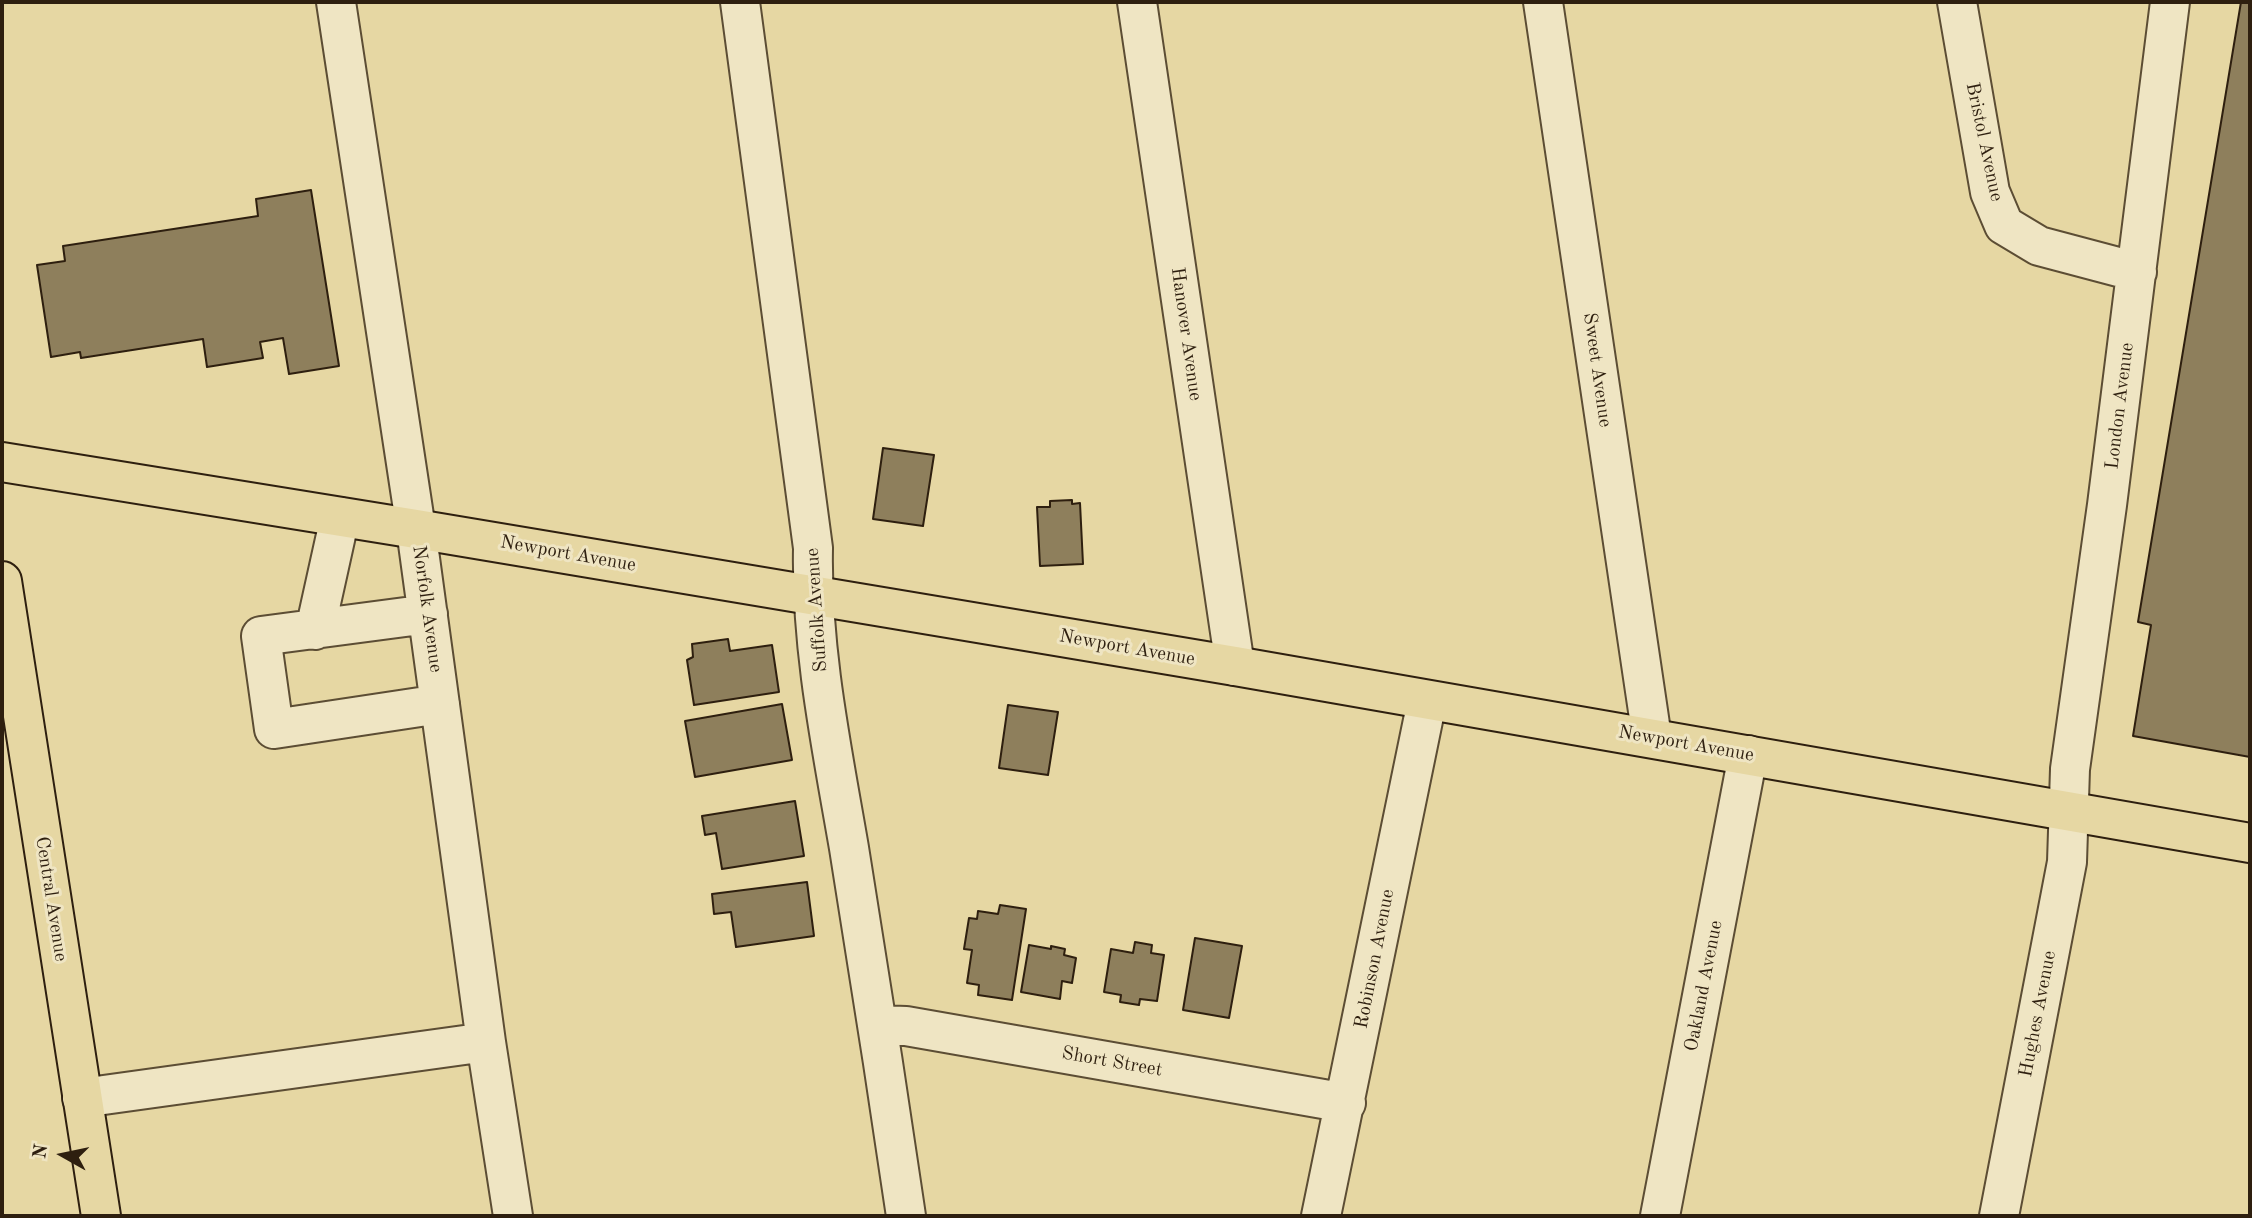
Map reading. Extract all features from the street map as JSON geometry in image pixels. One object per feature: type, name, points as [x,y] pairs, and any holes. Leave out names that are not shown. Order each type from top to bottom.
[{"type":"main road","name":"Newport Avenue","points":[[2,462],[416,528],[1235,666],[2250,843]]},
{"type":"main road","name":"Central Avenue","points":[[2,581],[14,734],[82,1098],[101,1216]]},
{"type":"street","name":"Norfolk Avenue","points":[[336,2],[416,528],[486,1042],[513,1216]]},
{"type":"street","name":"Suffolk Avenue","points":[[740,2],[813,548],[818,666],[878,1026],[906,1216]]},
{"type":"street","name":"Hanover Avenue","points":[[1137,2],[1235,666]]},
{"type":"street","name":"Sweet Avenue","points":[[1543,2],[1652,738]]},
{"type":"street","name":"Bristol Avenue","points":[[1957,2],[1990,192],[2004,225],[2039,246],[2137,272]]},
{"type":"street","name":"London Avenue","points":[[2068,810],[2070,769],[2107,505],[2170,2]]},
{"type":"street","points":[[315,630],[340,517]]},
{"type":"street","points":[[428,614],[261,636],[274,729],[440,704]]},
{"type":"street","name":"Robinson Avenue","points":[[1321,1216],[1427,701]]},
{"type":"street","name":"Oakland Avenue","points":[[1660,1216],[1748,755]]},
{"type":"street","name":"Hughes Avenue","points":[[1998,1216],[2067,862],[2068,810]]},
{"type":"street","name":"Short Street","points":[[878,1026],[906,1026],[1346,1102]]},
{"type":"street","points":[[82,1098],[486,1042]]},
{"type":"building","points":[[2241,2],[2250,2],[2250,757],[2133,736],[2151,625],[2138,622]]},
{"type":"building","points":[[311,190],[339,366],[289,374],[283,338],[260,342],[263,358],[207,367],[203,339],[81,358],[80,352],[51,357],[37,265],[65,261],[63,246],[258,216],[256,199]]},
{"type":"building","points":[[883,448],[934,455],[923,526],[873,519]]},
{"type":"building","points":[[1072,500],[1072,504],[1080,503],[1083,564],[1040,566],[1037,507],[1050,507],[1050,501]]},
{"type":"building","points":[[728,639],[730,651],[772,645],[779,692],[694,705],[687,660],[693,657],[692,644]]},
{"type":"building","points":[[782,704],[792,760],[695,777],[685,721]]},
{"type":"building","points":[[1008,705],[1058,712],[1048,775],[999,768]]},
{"type":"building","points":[[795,801],[804,856],[722,869],[716,833],[705,835],[702,816]]},
{"type":"building","points":[[807,882],[814,936],[736,947],[731,912],[714,914],[712,894]]},
{"type":"building","points":[[1000,905],[1026,909],[1012,1000],[978,995],[979,985],[967,983],[972,950],[964,949],[969,918],[977,919],[978,911],[998,914]]},
{"type":"building","points":[[1195,938],[1242,946],[1229,1018],[1183,1010]]},
{"type":"building","points":[[1135,942],[1152,945],[1151,953],[1164,955],[1157,1001],[1140,999],[1139,1005],[1120,1002],[1121,995],[1104,992],[1111,949],[1133,953]]},
{"type":"building","points":[[1029,945],[1065,949],[1064,955],[1076,958],[1072,983],[1062,981],[1060,999],[1021,992]]}]
